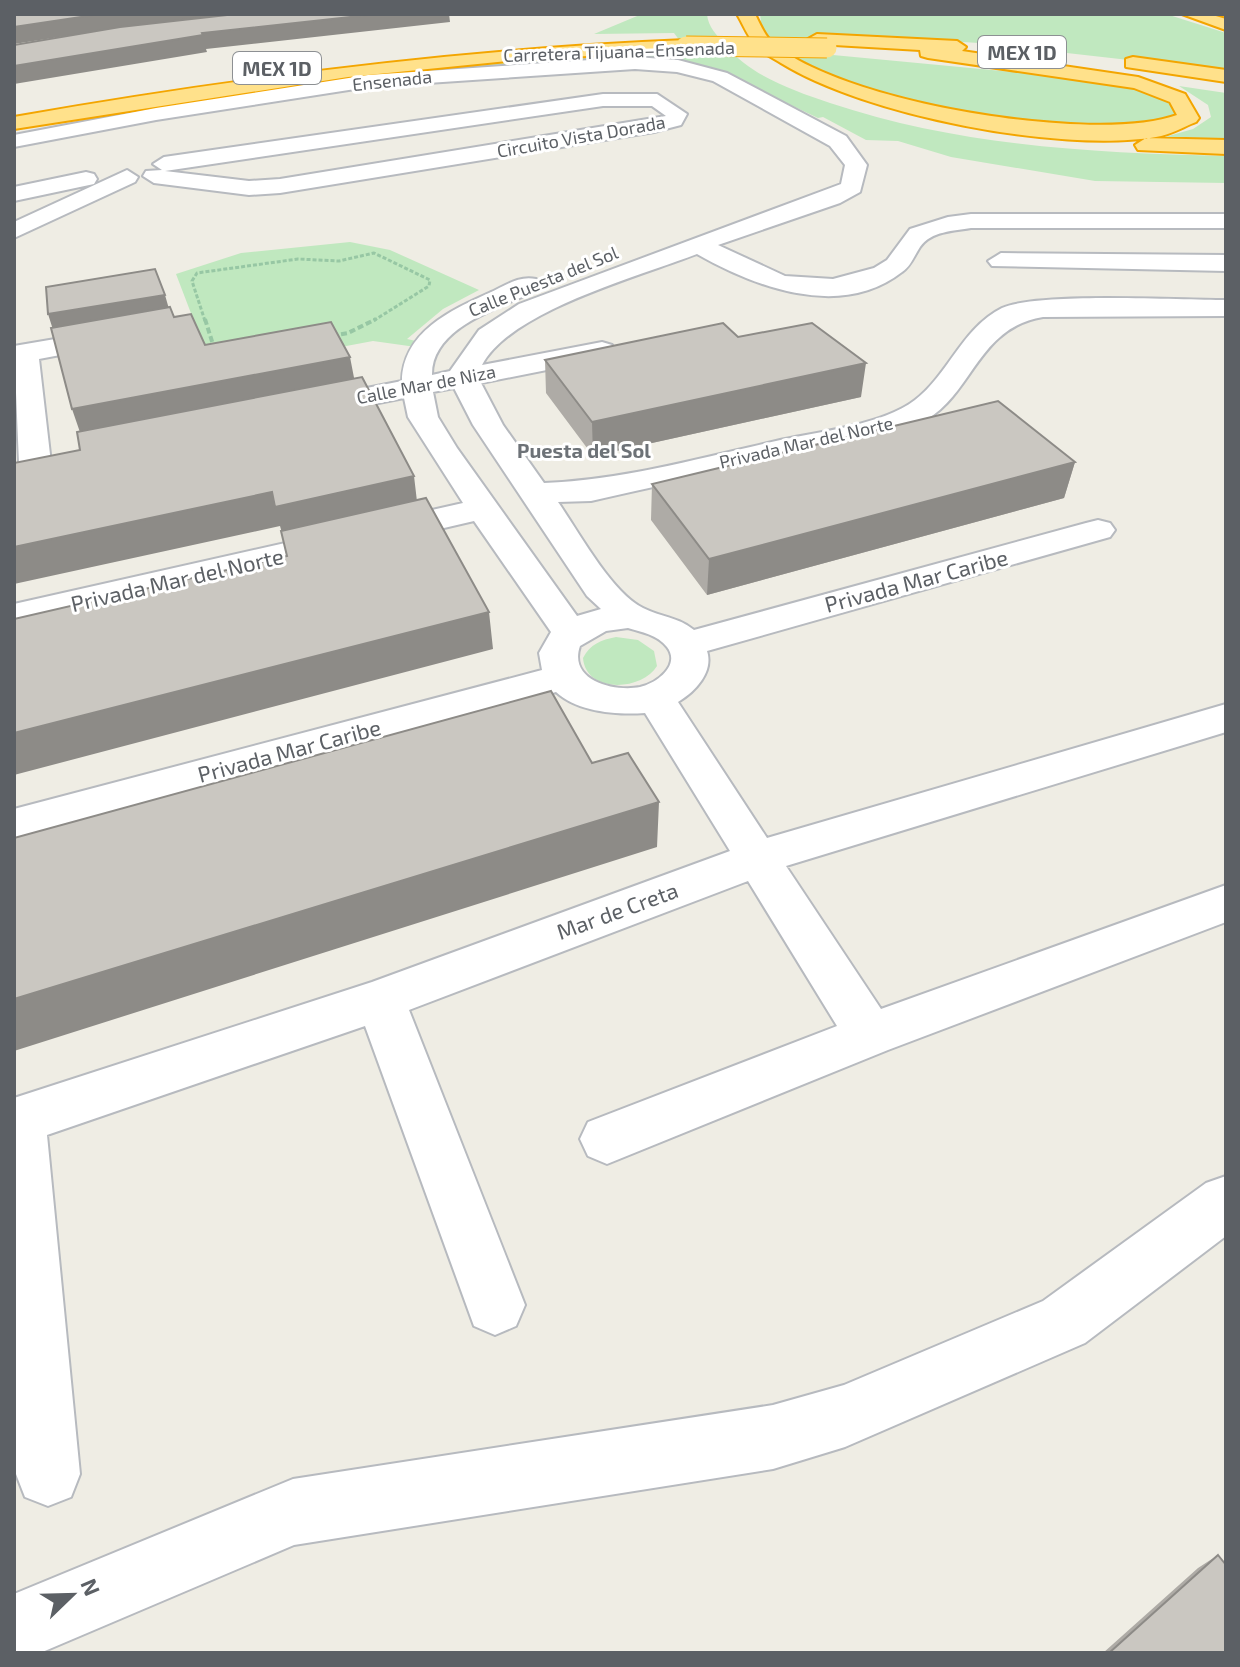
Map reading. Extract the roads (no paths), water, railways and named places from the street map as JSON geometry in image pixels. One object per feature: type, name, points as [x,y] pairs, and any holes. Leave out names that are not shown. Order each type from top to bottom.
[{"type":"highway","points":[[728,14],[737,42],[758,58],[844,99],[911,119],[1031,138],[1226,147]]},
{"type":"highway","points":[[746,14],[746,21],[759,42],[793,65],[872,96],[934,112],[1031,126],[1113,133],[1166,129],[1189,118],[1178,98],[1138,83],[928,52]]},
{"type":"highway","points":[[1191,14],[1226,25]]},
{"type":"highway","points":[[440,49],[586,32]]},
{"type":"highway","name":"Carretera Tijuana–Ensenada","points":[[822,44],[1127,71],[1226,86]]},
{"type":"highway","name":"Carretera Tijuana–Ensenada","points":[[79,120],[249,83],[402,63],[554,51],[822,44],[1041,53],[1226,76]]},
{"type":"highway","name":"Carretera Tijuana–Ensenada","points":[[23,120],[228,75],[440,49],[684,50]]},
{"type":"highway","points":[[23,120],[79,120]]},
{"type":"street","name":"Ensenada","points":[[14,141],[79,120],[112,122],[368,81],[578,65],[684,50]]},
{"type":"street","points":[[684,50],[720,77],[838,141],[856,165],[854,171]]},
{"type":"street","name":"Circuito Vista Dorada","points":[[603,100],[657,100],[677,114],[674,121],[654,126],[280,186],[249,188],[149,158],[603,100]]},
{"type":"street","points":[[79,120],[114,162]]},
{"type":"street","points":[[112,122],[149,158]]},
{"type":"street","points":[[14,194],[114,162],[149,158]]},
{"type":"street","points":[[14,231],[114,162],[149,158]]},
{"type":"street","name":"Calle Puesta del Sol","points":[[463,376],[481,341],[502,324],[637,268],[832,198],[852,187],[854,171],[606,254],[450,321],[424,350],[417,365],[417,386],[423,417],[481,509],[571,634]]},
{"type":"street","points":[[699,245],[767,279],[796,285],[839,286],[876,278],[899,263],[915,237],[950,224],[984,221],[1226,221]]},
{"type":"street","points":[[606,254],[637,268]]},
{"type":"street","points":[[1001,261],[1226,263]]},
{"type":"street","name":"Privada Mar del Norte","points":[[535,493],[591,491],[857,433],[908,417],[927,406],[987,332],[1012,314],[1043,309],[1226,308]]},
{"type":"street","points":[[66,456],[24,465],[19,354],[142,332]]},
{"type":"street","name":"Calle Mar de Niza","points":[[285,412],[623,347]]},
{"type":"street","points":[[463,376],[488,425],[600,588],[629,616]]},
{"type":"street","name":"Privada Mar del Norte","points":[[14,616],[481,509]]},
{"type":"street","name":"Privada Mar Caribe","points":[[688,644],[1098,530]]},
{"type":"street","points":[[629,616],[653,620],[674,630],[688,644],[692,659],[688,674],[675,688],[655,698],[630,703],[602,700],[579,691],[564,677],[558,662],[561,647],[571,634],[596,620],[629,616]]},
{"type":"street","name":"Privada Mar Caribe","points":[[14,825],[564,677]]},
{"type":"street","points":[[655,698],[870,1035]]},
{"type":"street","name":"Mar de Creta","points":[[17,1121],[380,1000],[803,842],[1226,718]]},
{"type":"street","points":[[607,1139],[870,1035],[1226,903]]},
{"type":"street","points":[[380,1000],[495,1305]]},
{"type":"street","points":[[17,1121],[48,1474]]},
{"type":"street","points":[[14,1629],[293,1512],[773,1437],[845,1416],[1064,1322],[1226,1202]]},
{"type":"district","name":"Puesta del Sol","points":[[584,450]]}]
